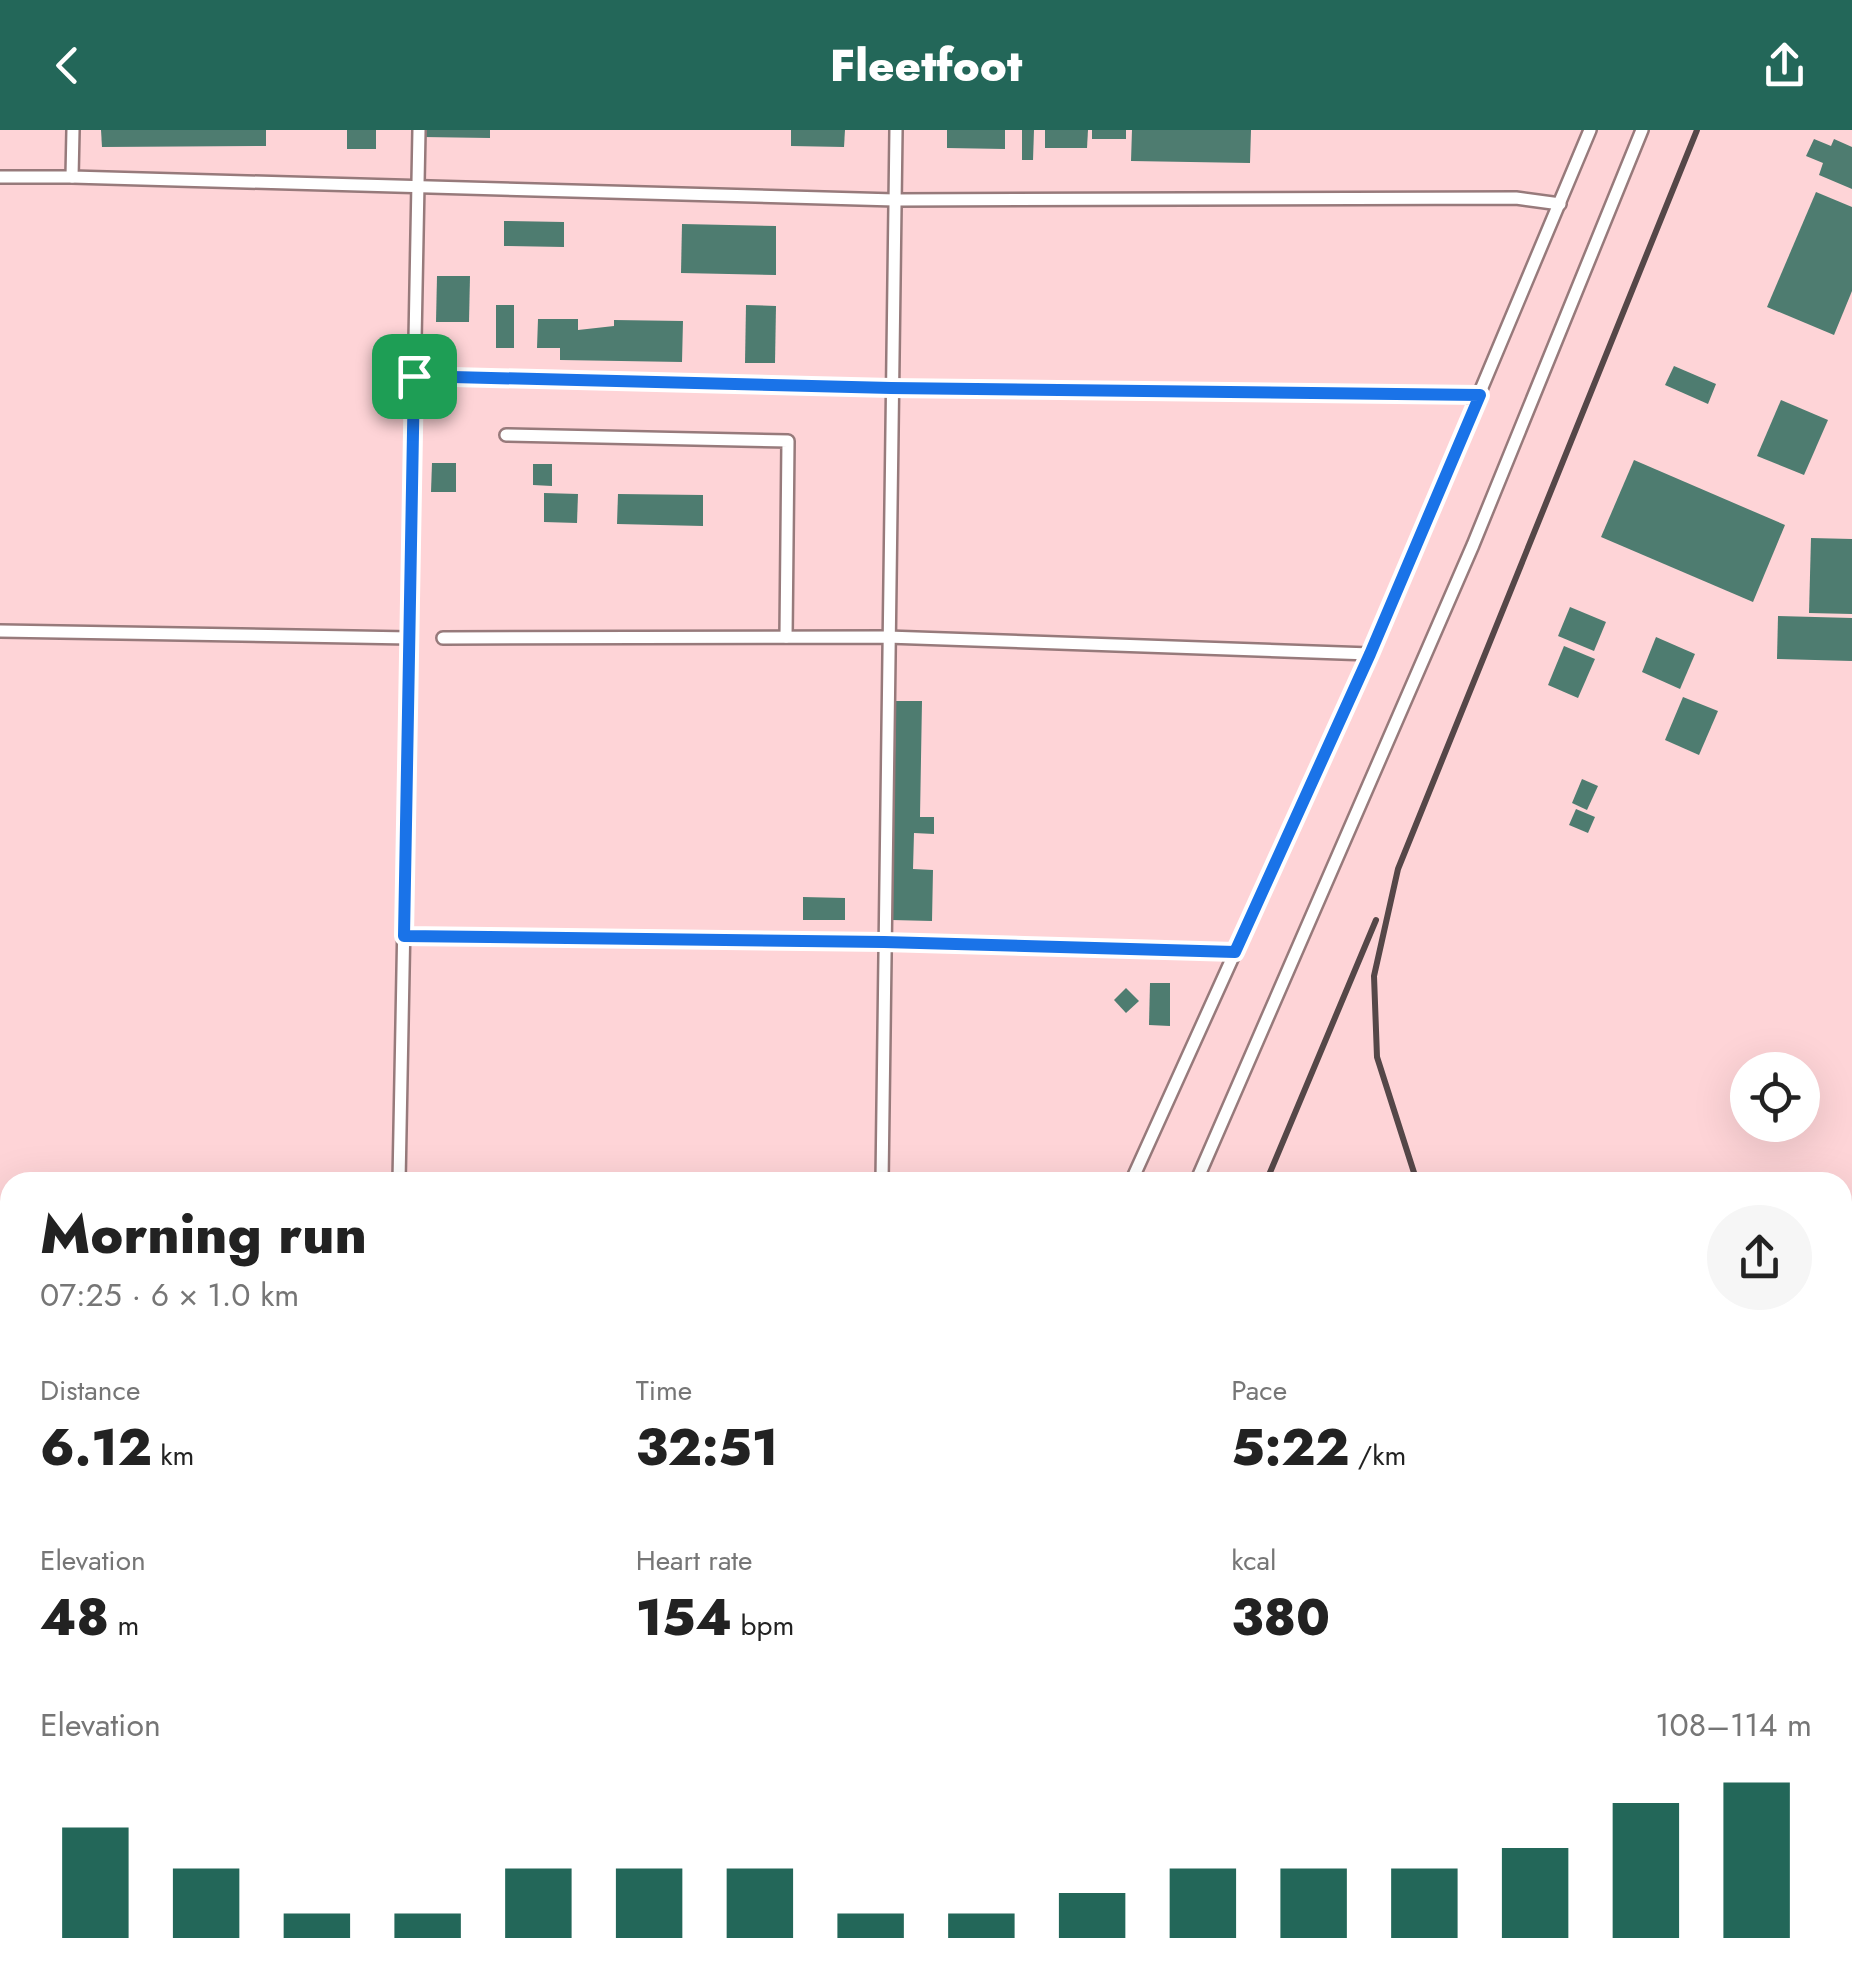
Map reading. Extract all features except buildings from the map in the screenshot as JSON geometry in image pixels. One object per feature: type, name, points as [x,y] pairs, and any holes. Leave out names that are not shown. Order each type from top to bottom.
[{"type":"lane","points":[[72,130],[72,177]]},
{"type":"lane","points":[[399,1172],[418,130]]},
{"type":"lane","points":[[882,1172],[896,130]]},
{"type":"lane","points":[[1136,1172],[1370,654],[1590,130]]},
{"type":"lane","points":[[1200,1172],[1472,545],[1642,130]]},
{"type":"lane","points":[[0,177],[895,200],[1516,198],[1560,204]]},
{"type":"lane","points":[[414,376],[891,388],[1480,395]]},
{"type":"lane","points":[[506,435],[788,442],[786,637]]},
{"type":"lane","points":[[0,631],[410,638]]},
{"type":"lane","points":[[443,638],[887,637],[1370,654]]},
{"type":"lane","points":[[404,936],[884,942],[1235,952]]},
{"type":"shaded area","points":[[0,130],[1852,130],[1852,1172],[0,1172]]},
{"type":"railway","points":[[1414,1172],[1377,1057],[1374,976],[1398,869],[1697,130]]},
{"type":"railway","points":[[1270,1172],[1376,920]]},
{"type":"route","points":[[414,376],[891,388],[1480,395],[1370,654],[1235,952],[884,942],[404,936],[414,376]]}]
